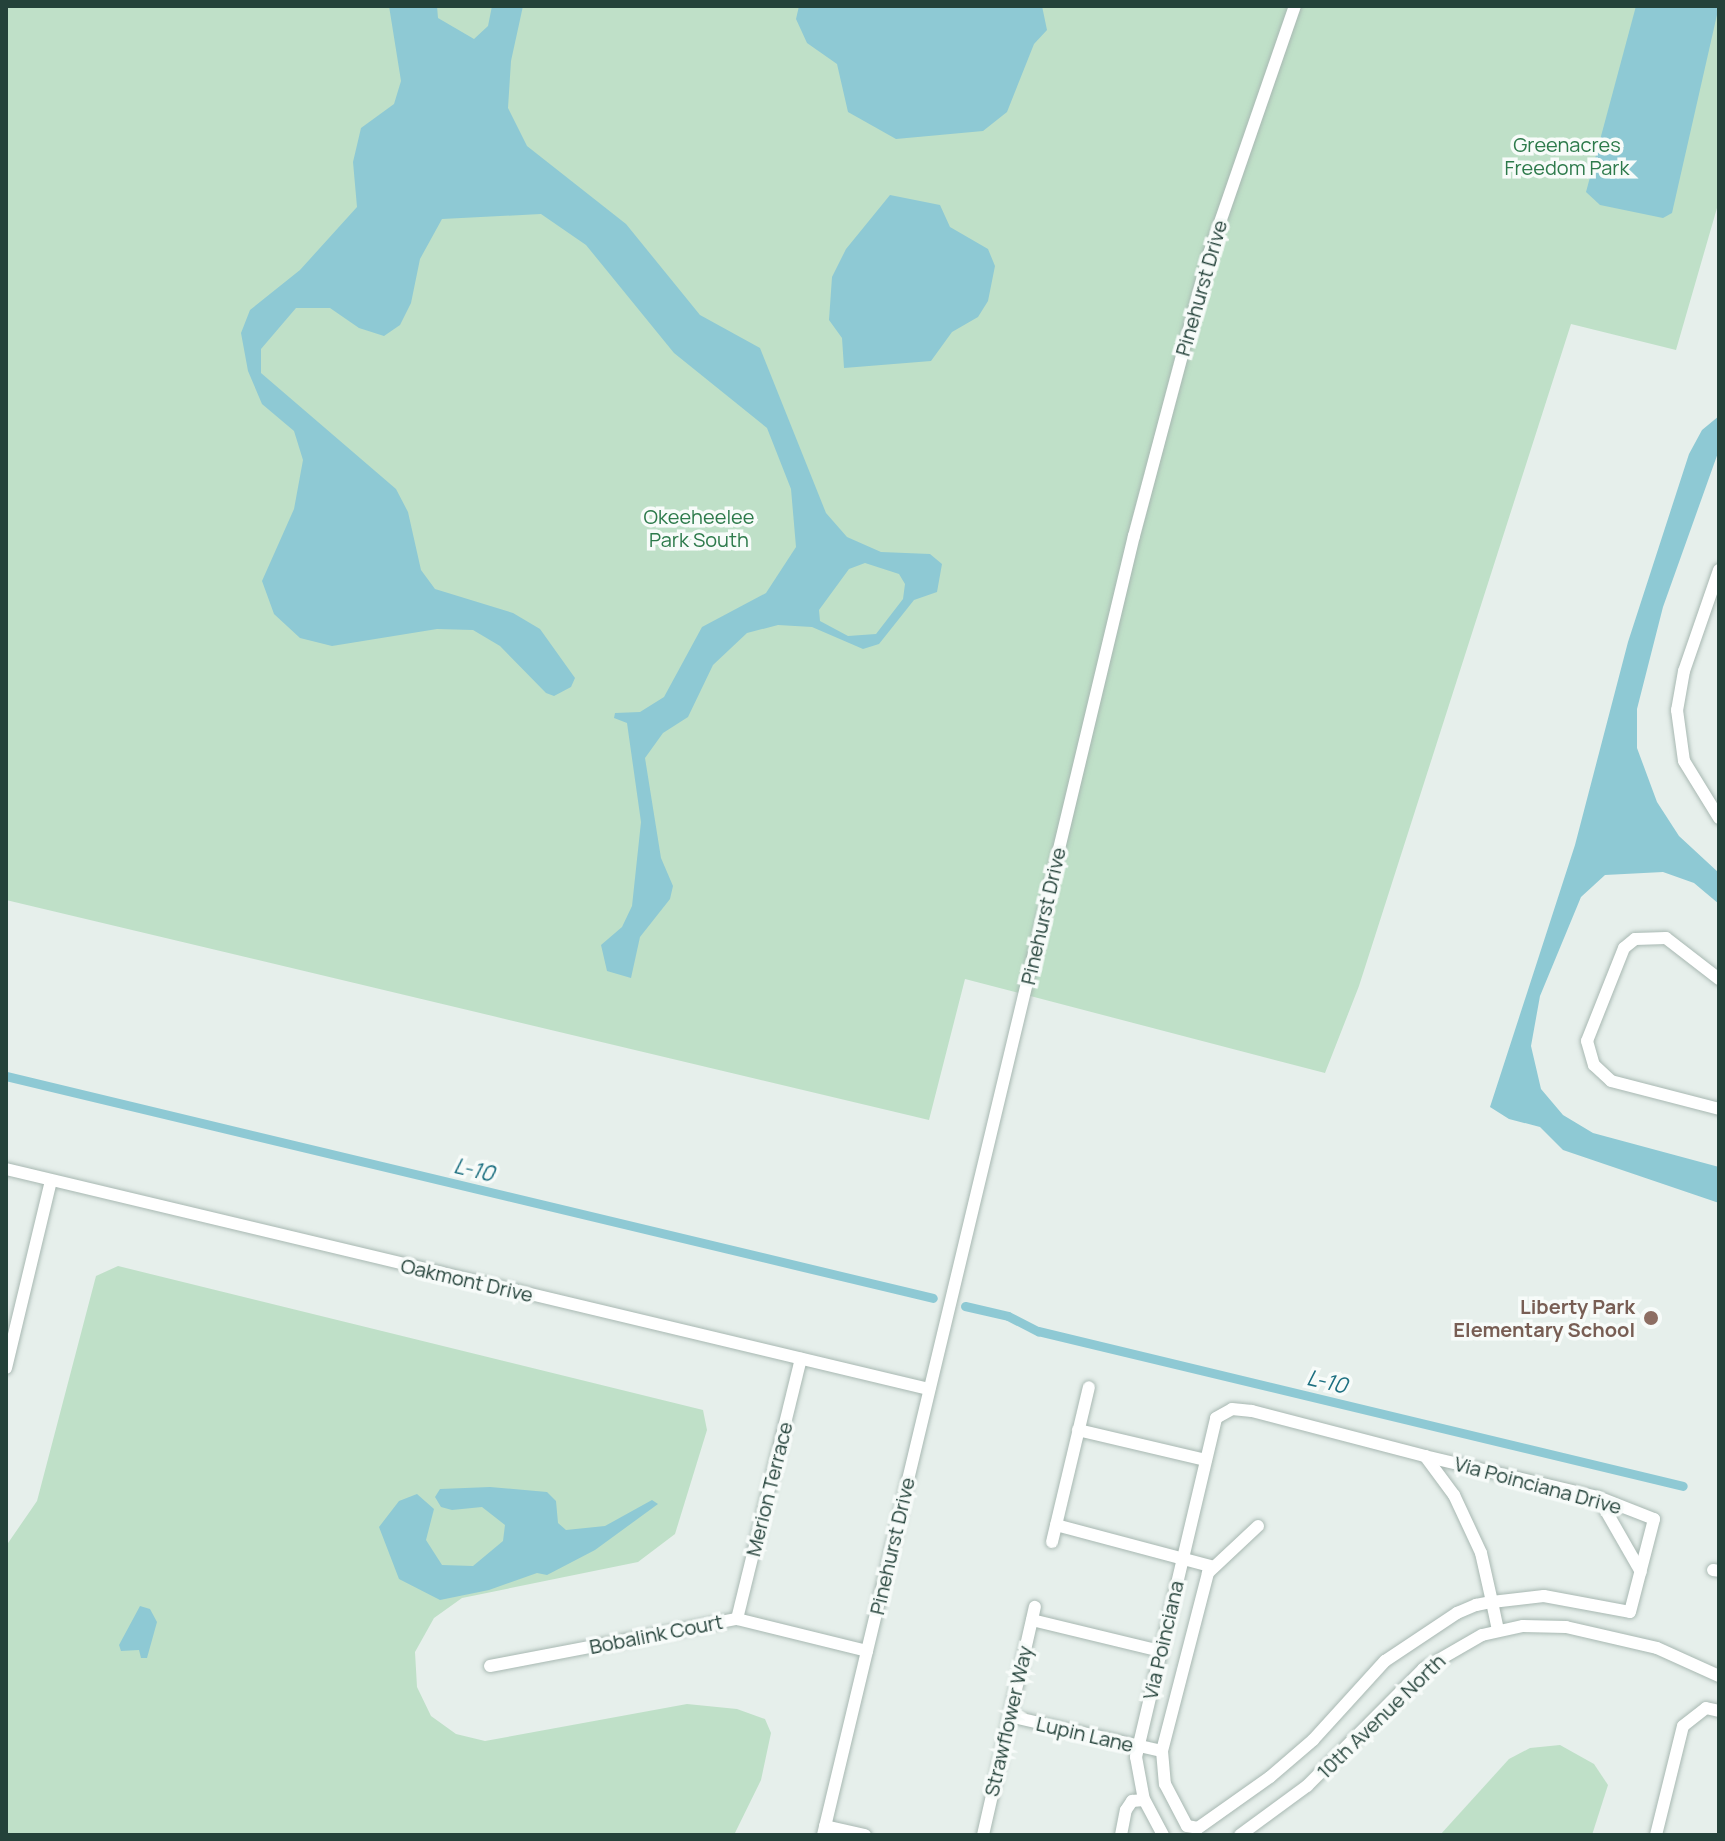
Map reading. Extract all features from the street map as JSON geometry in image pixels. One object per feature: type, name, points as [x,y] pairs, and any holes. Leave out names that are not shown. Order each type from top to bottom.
[{"type":"street","name":"Pinehurst Drive","points":[[824,1830],[1187,333],[1246,137],[1295,6]]},
{"type":"street","points":[[1719,570],[1684,671],[1677,710],[1684,761],[1719,818]]},
{"type":"street","points":[[1719,979],[1666,938],[1635,939],[1624,948],[1587,1041],[1594,1065],[1611,1081],[1719,1109]]},
{"type":"street","name":"Oakmont Drive","points":[[6,1169],[929,1389]]},
{"type":"street","points":[[6,1368],[51,1181]]},
{"type":"street","name":"Merion Terrace","points":[[737,1619],[801,1359]]},
{"type":"street","points":[[1052,1542],[1089,1387]]},
{"type":"street","name":"Via Poinciana Drive","points":[[1206,1460],[1216,1418],[1232,1409],[1598,1497],[1654,1519],[1630,1612],[1544,1596],[1492,1602],[1435,1624],[1385,1661],[1313,1740],[1198,1828],[1187,1826],[1165,1784],[1162,1751],[1200,1593],[1214,1567],[1258,1526]]},
{"type":"street","points":[[1078,1430],[1206,1460]]},
{"type":"street","name":"Via Poinciana Drive","points":[[1425,1456],[1454,1495],[1481,1553],[1498,1630]]},
{"type":"street","name":"Via Poinciana","points":[[1163,1835],[1144,1800],[1138,1746],[1206,1460]]},
{"type":"street","points":[[1598,1497],[1641,1572]]},
{"type":"street","points":[[1056,1525],[1183,1556],[1214,1567]]},
{"type":"street","name":"Strawflower Way","points":[[983,1835],[1033,1614],[1160,1651]]},
{"type":"street","name":"Bobalink Court","points":[[490,1666],[737,1619],[867,1651]]},
{"type":"street","name":"10th Avenue North","points":[[1240,1835],[1307,1786],[1431,1663],[1458,1645],[1498,1630],[1544,1625],[1627,1640],[1719,1676]]},
{"type":"street","points":[[1656,1835],[1683,1726],[1706,1708],[1719,1711]]},
{"type":"street","name":"Lupin Lane","points":[[1009,1716],[1162,1751]]},
{"type":"street","points":[[1121,1835],[1126,1810],[1132,1801],[1144,1800]]},
{"type":"street","name":"Via Poinciana","points":[[1152,1819],[1152,1835]]},
{"type":"street","points":[[824,1830],[865,1835]]},
{"type":"green space","name":"Okeeheelee Park South","points":[[6,6],[1719,6],[1719,201],[1676,350],[1571,324],[1359,986],[1325,1073],[965,979],[929,1120],[6,900]]},
{"type":"green space","points":[[118,1266],[703,1410],[707,1430],[675,1534],[638,1562],[462,1598],[434,1618],[415,1652],[417,1687],[431,1716],[456,1734],[485,1741],[687,1704],[737,1709],[765,1719],[771,1733],[761,1780],[734,1835],[6,1835],[6,1546],[37,1501],[96,1276]]},
{"type":"green space","points":[[1560,1745],[1594,1764],[1608,1785],[1592,1835],[1440,1835],[1509,1759],[1530,1748]]},
{"type":"water","points":[[389,6],[437,6],[438,18],[474,39],[488,26],[492,6],[523,6],[511,61],[508,108],[527,146],[626,224],[700,315],[760,348],[826,513],[847,537],[881,552],[930,554],[942,564],[937,592],[914,600],[879,644],[863,649],[812,627],[778,625],[747,633],[713,665],[688,717],[663,733],[645,758],[661,858],[673,886],[670,899],[640,937],[631,978],[607,971],[601,945],[622,927],[632,906],[641,822],[627,723],[614,718],[615,713],[640,712],[664,697],[702,627],[766,593],[796,547],[791,489],[767,428],[674,353],[586,245],[541,214],[442,219],[420,259],[411,303],[400,325],[384,336],[359,328],[330,308],[296,308],[261,349],[261,373],[396,489],[408,512],[421,570],[435,589],[513,613],[540,629],[575,678],[571,687],[554,696],[546,693],[500,646],[473,630],[437,629],[332,646],[300,638],[274,614],[262,581],[294,509],[303,460],[294,431],[262,404],[248,371],[241,333],[250,310],[300,270],[357,207],[353,162],[361,128],[394,104],[401,81]],"holes":[[[865,563],[899,574],[905,584],[903,599],[876,634],[848,636],[820,621],[819,610],[849,569]]]},
{"type":"water","points":[[799,6],[1042,6],[1047,30],[1034,44],[1007,112],[983,131],[896,139],[848,112],[837,64],[807,43],[796,19]]},
{"type":"water","points":[[1636,6],[1719,6],[1672,213],[1663,218],[1600,205],[1586,192]]},
{"type":"water","points":[[890,195],[940,205],[950,227],[988,249],[995,266],[988,301],[978,317],[952,332],[931,361],[844,368],[842,338],[829,320],[832,277],[846,249]]},
{"type":"water","points":[[1719,416],[1719,450],[1663,607],[1637,709],[1637,748],[1657,802],[1679,836],[1719,873],[1719,904],[1694,883],[1663,872],[1605,875],[1581,897],[1540,996],[1531,1046],[1541,1089],[1563,1115],[1593,1133],[1719,1167],[1719,1203],[1563,1150],[1540,1127],[1509,1119],[1490,1107],[1575,845],[1628,642],[1689,454],[1702,430]]},
{"type":"water","points":[[490,1487],[547,1492],[556,1501],[558,1523],[566,1530],[605,1526],[652,1500],[658,1504],[595,1550],[547,1575],[537,1573],[489,1590],[440,1600],[399,1579],[379,1527],[399,1501],[417,1494],[434,1509],[426,1540],[442,1565],[473,1566],[503,1541],[505,1525],[482,1507],[452,1510],[441,1507],[435,1497],[440,1489]]},
{"type":"water","points":[[140,1606],[150,1609],[157,1622],[147,1658],[141,1658],[139,1650],[121,1651],[119,1645]]},
{"type":"waterway","name":"L-10","points":[[6,1076],[933,1298]]},
{"type":"waterway","name":"L-10","points":[[965,1306],[1008,1316],[1038,1331],[1683,1486]]},
{"type":"place","name":"Liberty Park Elementary School","points":[[1651,1318]]},
{"type":"park label","name":"Greenacres Freedom Park","points":[[1567,156]]}]
